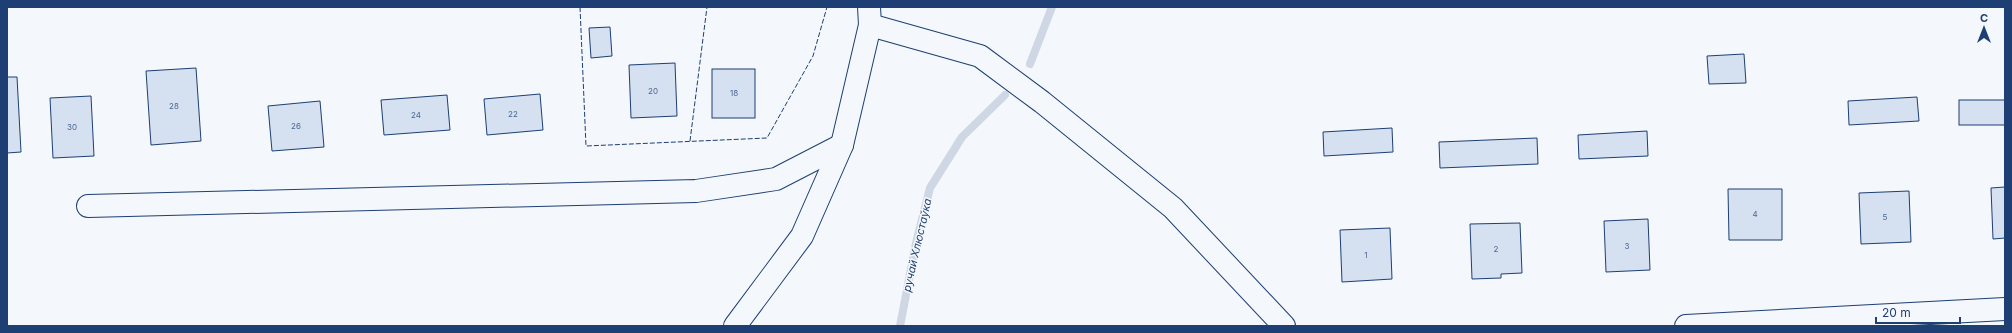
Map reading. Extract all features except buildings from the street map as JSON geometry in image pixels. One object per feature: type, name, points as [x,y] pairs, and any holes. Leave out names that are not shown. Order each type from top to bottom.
[{"type":"street","points":[[735,326],[802,236],[842,145],[869,16],[980,56],[1042,102],[1172,208],[1284,326]]},
{"type":"street","points":[[88,206],[696,191],[776,179],[842,145]]},
{"type":"street","points":[[1686,326],[2005,309]]},
{"type":"waterway","name":"ручай Хлюстаўка","points":[[1030,64],[1052,7]]},
{"type":"waterway","name":"ручай Хлюстаўка","points":[[900,326],[916,243],[930,188],[962,137],[1005,95]]},
{"type":"fence","points":[[580,7],[586,146],[767,138],[813,56],[827,7]]},
{"type":"fence","points":[[690,141],[707,7]]}]
